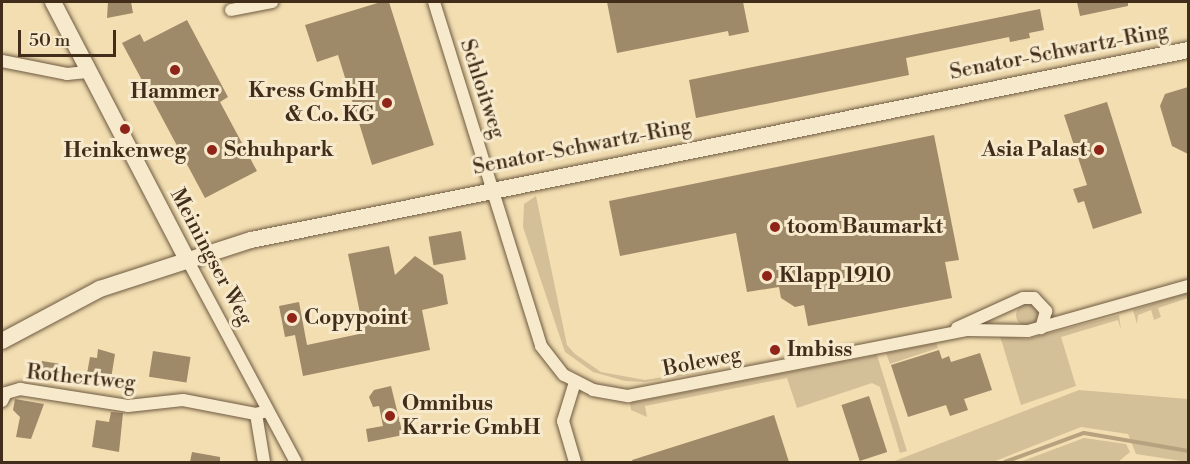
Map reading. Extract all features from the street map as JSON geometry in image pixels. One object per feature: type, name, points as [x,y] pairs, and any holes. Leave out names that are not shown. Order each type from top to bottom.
[{"type":"main road","name":"Meiningser Weg","points":[[53,2],[87,72],[187,259]]},
{"type":"main road","name":"Senator-Schwartz-Ring","points":[[2,341],[100,289],[251,240],[494,188],[1188,50]]},
{"type":"street","points":[[231,10],[272,2]]},
{"type":"street","name":"Schloitweg","points":[[434,2],[494,188]]},
{"type":"street","points":[[2,62],[67,74],[87,72]]},
{"type":"street","name":"Boleweg","points":[[494,188],[541,346],[553,364],[575,382],[605,394],[628,396],[945,334],[1041,328],[1188,286]]},
{"type":"street","name":"Meiningser Weg","points":[[187,259],[262,413],[296,462]]},
{"type":"street","name":"Boleweg","points":[[945,334],[1023,298],[1043,303],[1046,318],[1041,328]]},
{"type":"street","points":[[575,382],[563,422],[575,462]]},
{"type":"street","name":"Rothertweg","points":[[2,401],[6,393],[20,389],[128,406],[183,400],[262,413]]},
{"type":"street","name":"Meiningser Weg","points":[[262,413],[264,462]]},
{"type":"shaded area","points":[[536,196],[567,345],[575,354],[601,372],[645,380],[727,368],[645,382],[625,381],[593,372],[565,352],[523,227],[524,204]]},
{"type":"shaded area","points":[[1188,293],[1188,298],[1158,308],[1161,317],[1154,320],[1151,310],[1138,315],[1137,324],[1133,310]]},
{"type":"shaded area","points":[[1027,304],[1035,307],[1038,315],[1035,323],[1027,326],[1019,323],[1016,315],[1019,307]]},
{"type":"shaded area","points":[[1119,315],[1121,330],[1118,320],[1061,337],[1076,386],[1021,405],[1000,336],[1027,339]]},
{"type":"shaded area","points":[[936,343],[938,348],[890,364],[886,353]]},
{"type":"shaded area","points":[[877,355],[907,451],[900,453],[880,387],[872,383],[797,408],[787,378],[645,406],[647,417],[631,410],[630,403]]},
{"type":"shaded area","points":[[1079,390],[1188,399],[1188,462],[1136,454],[1128,434],[1081,427],[993,462],[892,462]]},
{"type":"shaded area","points":[[1084,438],[1126,444],[1130,452],[1118,462],[1020,462]]},
{"type":"building","points":[[108,2],[131,2],[133,13],[107,18]]},
{"type":"building","name":"Kress GmbH & Co. KG","points":[[381,2],[389,2],[434,145],[372,165],[338,55],[317,62],[305,25]]},
{"type":"building","points":[[607,2],[743,2],[749,32],[729,36],[728,31],[617,53]]},
{"type":"building","points":[[1077,2],[1128,2],[1128,6],[1080,16]]},
{"type":"building","points":[[1040,9],[1044,30],[1029,33],[1030,38],[1010,42],[1009,37],[906,58],[909,75],[696,118],[689,80]]},
{"type":"building","points":[[187,20],[228,97],[220,102],[257,171],[205,198],[122,43],[140,34],[144,42]]},
{"type":"building","points":[[1188,87],[1188,154],[1172,146],[1160,106],[1165,94]]},
{"type":"building","name":"Asia Palast","points":[[1107,102],[1142,213],[1093,229],[1084,201],[1078,203],[1073,189],[1087,185],[1064,115]]},
{"type":"building","points":[[934,135],[959,260],[945,262],[952,298],[808,326],[804,305],[795,307],[781,298],[779,287],[747,292],[736,233],[620,256],[609,201]]},
{"type":"building","points":[[461,231],[466,260],[434,265],[429,237]]},
{"type":"building","points":[[389,246],[395,275],[415,256],[443,275],[448,304],[422,310],[430,350],[303,376],[295,335],[285,337],[279,306],[299,302],[307,345],[364,333],[348,254]]},
{"type":"building","points":[[98,349],[115,354],[110,385],[86,379],[90,357],[97,358]]},
{"type":"building","points":[[939,350],[942,359],[949,356],[951,362],[980,353],[992,390],[964,399],[968,410],[950,416],[946,405],[908,417],[891,365]]},
{"type":"building","points":[[153,351],[191,357],[186,383],[149,377]]},
{"type":"building","points":[[42,361],[61,364],[58,379],[40,376]]},
{"type":"building","name":"Omnibus Karrie GmbH","points":[[391,386],[403,435],[368,442],[366,429],[383,426],[379,406],[373,407],[369,397],[374,390]]},
{"type":"building","points":[[869,396],[887,452],[860,461],[841,405]]},
{"type":"building","points":[[15,399],[44,404],[31,439],[16,437],[20,417],[13,410]]},
{"type":"building","points":[[111,412],[123,413],[119,452],[92,447],[96,420],[109,422]]},
{"type":"building","points":[[774,415],[789,462],[633,462],[632,460]]},
{"type":"building","points":[[192,452],[220,457],[220,462],[190,462]]},
{"type":"waterway","points":[[1005,462],[1084,433],[1188,451]]},
{"type":"place","name":"Hammer","points":[[175,70]]},
{"type":"place","name":"Kress GmbH & Co. KG","points":[[387,103]]},
{"type":"place","name":"Heinkenweg","points":[[125,129]]},
{"type":"place","name":"Schuhpark","points":[[212,150]]},
{"type":"place","name":"Asia Palast","points":[[1099,150]]},
{"type":"place","name":"toom Baumarkt","points":[[775,227]]},
{"type":"place","name":"Klapp 1910","points":[[767,276]]},
{"type":"place","name":"Copypoint","points":[[292,318]]},
{"type":"place","name":"Imbiss","points":[[775,350]]},
{"type":"place","name":"Omnibus Karrie GmbH","points":[[390,416]]}]
